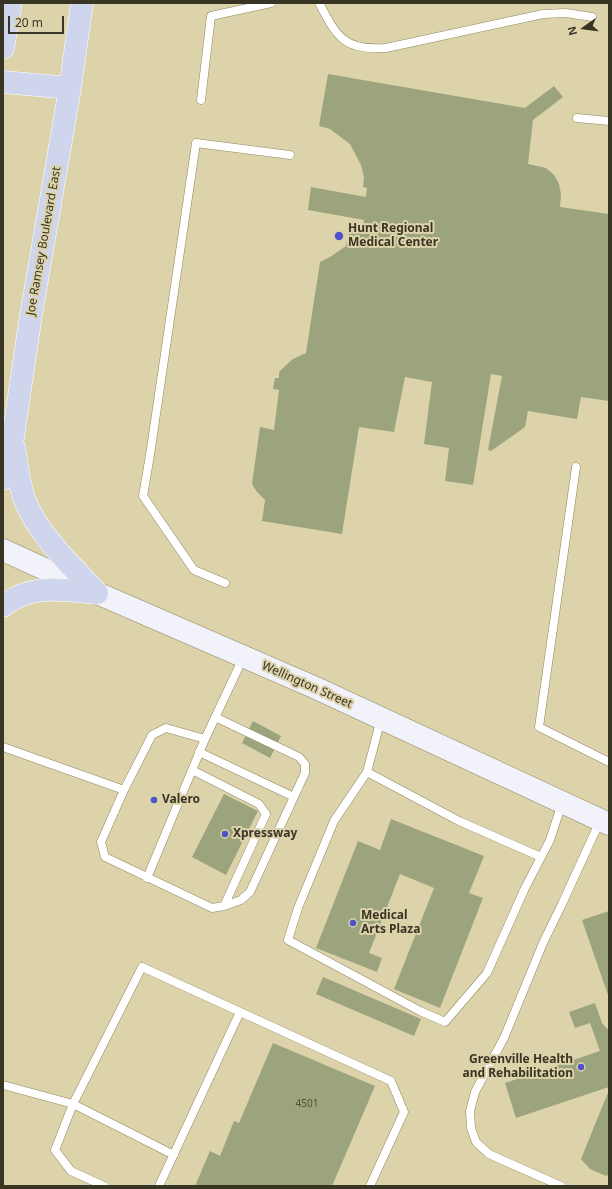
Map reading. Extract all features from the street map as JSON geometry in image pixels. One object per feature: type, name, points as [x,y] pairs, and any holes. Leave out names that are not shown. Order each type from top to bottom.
[{"type":"highway","points":[[3,48],[10,3]]},
{"type":"highway","name":"Joe Ramsey Boulevard East","points":[[3,479],[13,437],[31,315],[70,88],[82,3]]},
{"type":"highway","points":[[3,82],[70,88]]},
{"type":"highway","points":[[13,437],[24,500],[38,526],[96,593]]},
{"type":"highway","points":[[3,606],[21,595],[48,588],[96,593]]},
{"type":"street","name":"Wellington Street","points":[[3,550],[96,593],[316,688],[605,822]]},
{"type":"lane","points":[[201,100],[211,16],[271,3]]},
{"type":"lane","points":[[319,3],[334,30],[342,38],[362,48],[373,49],[386,48],[543,14],[566,13],[592,17]]},
{"type":"lane","points":[[577,118],[609,121]]},
{"type":"lane","points":[[225,583],[194,570],[143,496],[196,143],[290,155]]},
{"type":"lane","points":[[576,467],[538,727],[609,762]]},
{"type":"lane","points":[[147,878],[204,739],[243,657]]},
{"type":"lane","points":[[204,739],[166,728],[152,735],[124,790],[101,842],[106,858],[212,908],[224,906],[241,900],[250,892],[294,797],[304,773],[305,764],[299,757],[215,717]]},
{"type":"lane","points":[[381,719],[367,772],[334,821],[298,908],[288,940],[420,1011],[445,1022],[487,973],[525,888],[550,840],[562,803]]},
{"type":"lane","points":[[3,747],[124,790]]},
{"type":"lane","points":[[199,752],[294,797]]},
{"type":"lane","points":[[192,770],[259,804],[266,814],[224,906]]},
{"type":"lane","points":[[367,772],[459,821],[541,857]]},
{"type":"lane","points":[[561,1186],[490,1154],[476,1142],[471,1128],[470,1111],[475,1092],[504,1038],[543,943],[605,822]]},
{"type":"lane","points":[[104,1186],[71,1171],[55,1150],[73,1104],[142,967],[391,1081],[404,1112],[370,1186]]},
{"type":"lane","points":[[159,1186],[240,1012]]},
{"type":"lane","points":[[3,1085],[73,1104],[174,1154]]},
{"type":"building","name":"Hunt Regional Medical Center","points":[[328,74],[525,108],[554,86],[563,97],[533,120],[528,164],[546,168],[554,175],[559,184],[561,194],[560,207],[609,214],[609,401],[581,397],[577,419],[528,411],[525,427],[491,451],[488,450],[502,376],[491,374],[473,485],[445,481],[449,448],[424,444],[432,382],[405,377],[394,432],[359,427],[342,534],[262,521],[265,500],[252,484],[260,427],[274,430],[279,390],[273,389],[275,378],[279,378],[279,372],[293,359],[306,353],[320,262],[346,246],[350,227],[362,230],[364,220],[308,210],[311,187],[366,197],[367,188],[363,187],[364,177],[361,165],[350,144],[330,129],[319,126]]},
{"type":"building","points":[[253,721],[281,736],[270,758],[242,743]]},
{"type":"building","name":"Xpressway","points":[[224,794],[258,811],[226,875],[192,857]]},
{"type":"building","name":"Medical Arts Plaza","points":[[391,819],[484,856],[469,893],[483,898],[440,1008],[394,989],[434,888],[400,874],[369,953],[382,958],[377,972],[316,948],[358,841],[380,850]]},
{"type":"building","points":[[609,911],[609,998],[582,920]]},
{"type":"building","points":[[323,977],[421,1019],[414,1036],[316,994]]},
{"type":"building","name":"Greenville Health and Rehabilitation","points":[[595,1003],[602,1023],[609,1031],[609,1087],[516,1118],[505,1083],[600,1051],[590,1023],[575,1028],[569,1012]]},
{"type":"building","points":[[273,1043],[375,1086],[332,1186],[195,1186],[210,1151],[220,1156],[234,1121],[239,1123]]},
{"type":"building","points":[[609,1090],[609,1174],[606,1176],[590,1169],[581,1159]]},
{"type":"place","name":"Hunt Regional Medical Center","points":[[339,236]]},
{"type":"place","name":"Valero","points":[[154,800]]},
{"type":"place","name":"Xpressway","points":[[225,834]]},
{"type":"place","name":"Medical Arts Plaza","points":[[353,923]]},
{"type":"place","name":"Greenville Health and Rehabilitation","points":[[581,1067]]}]
